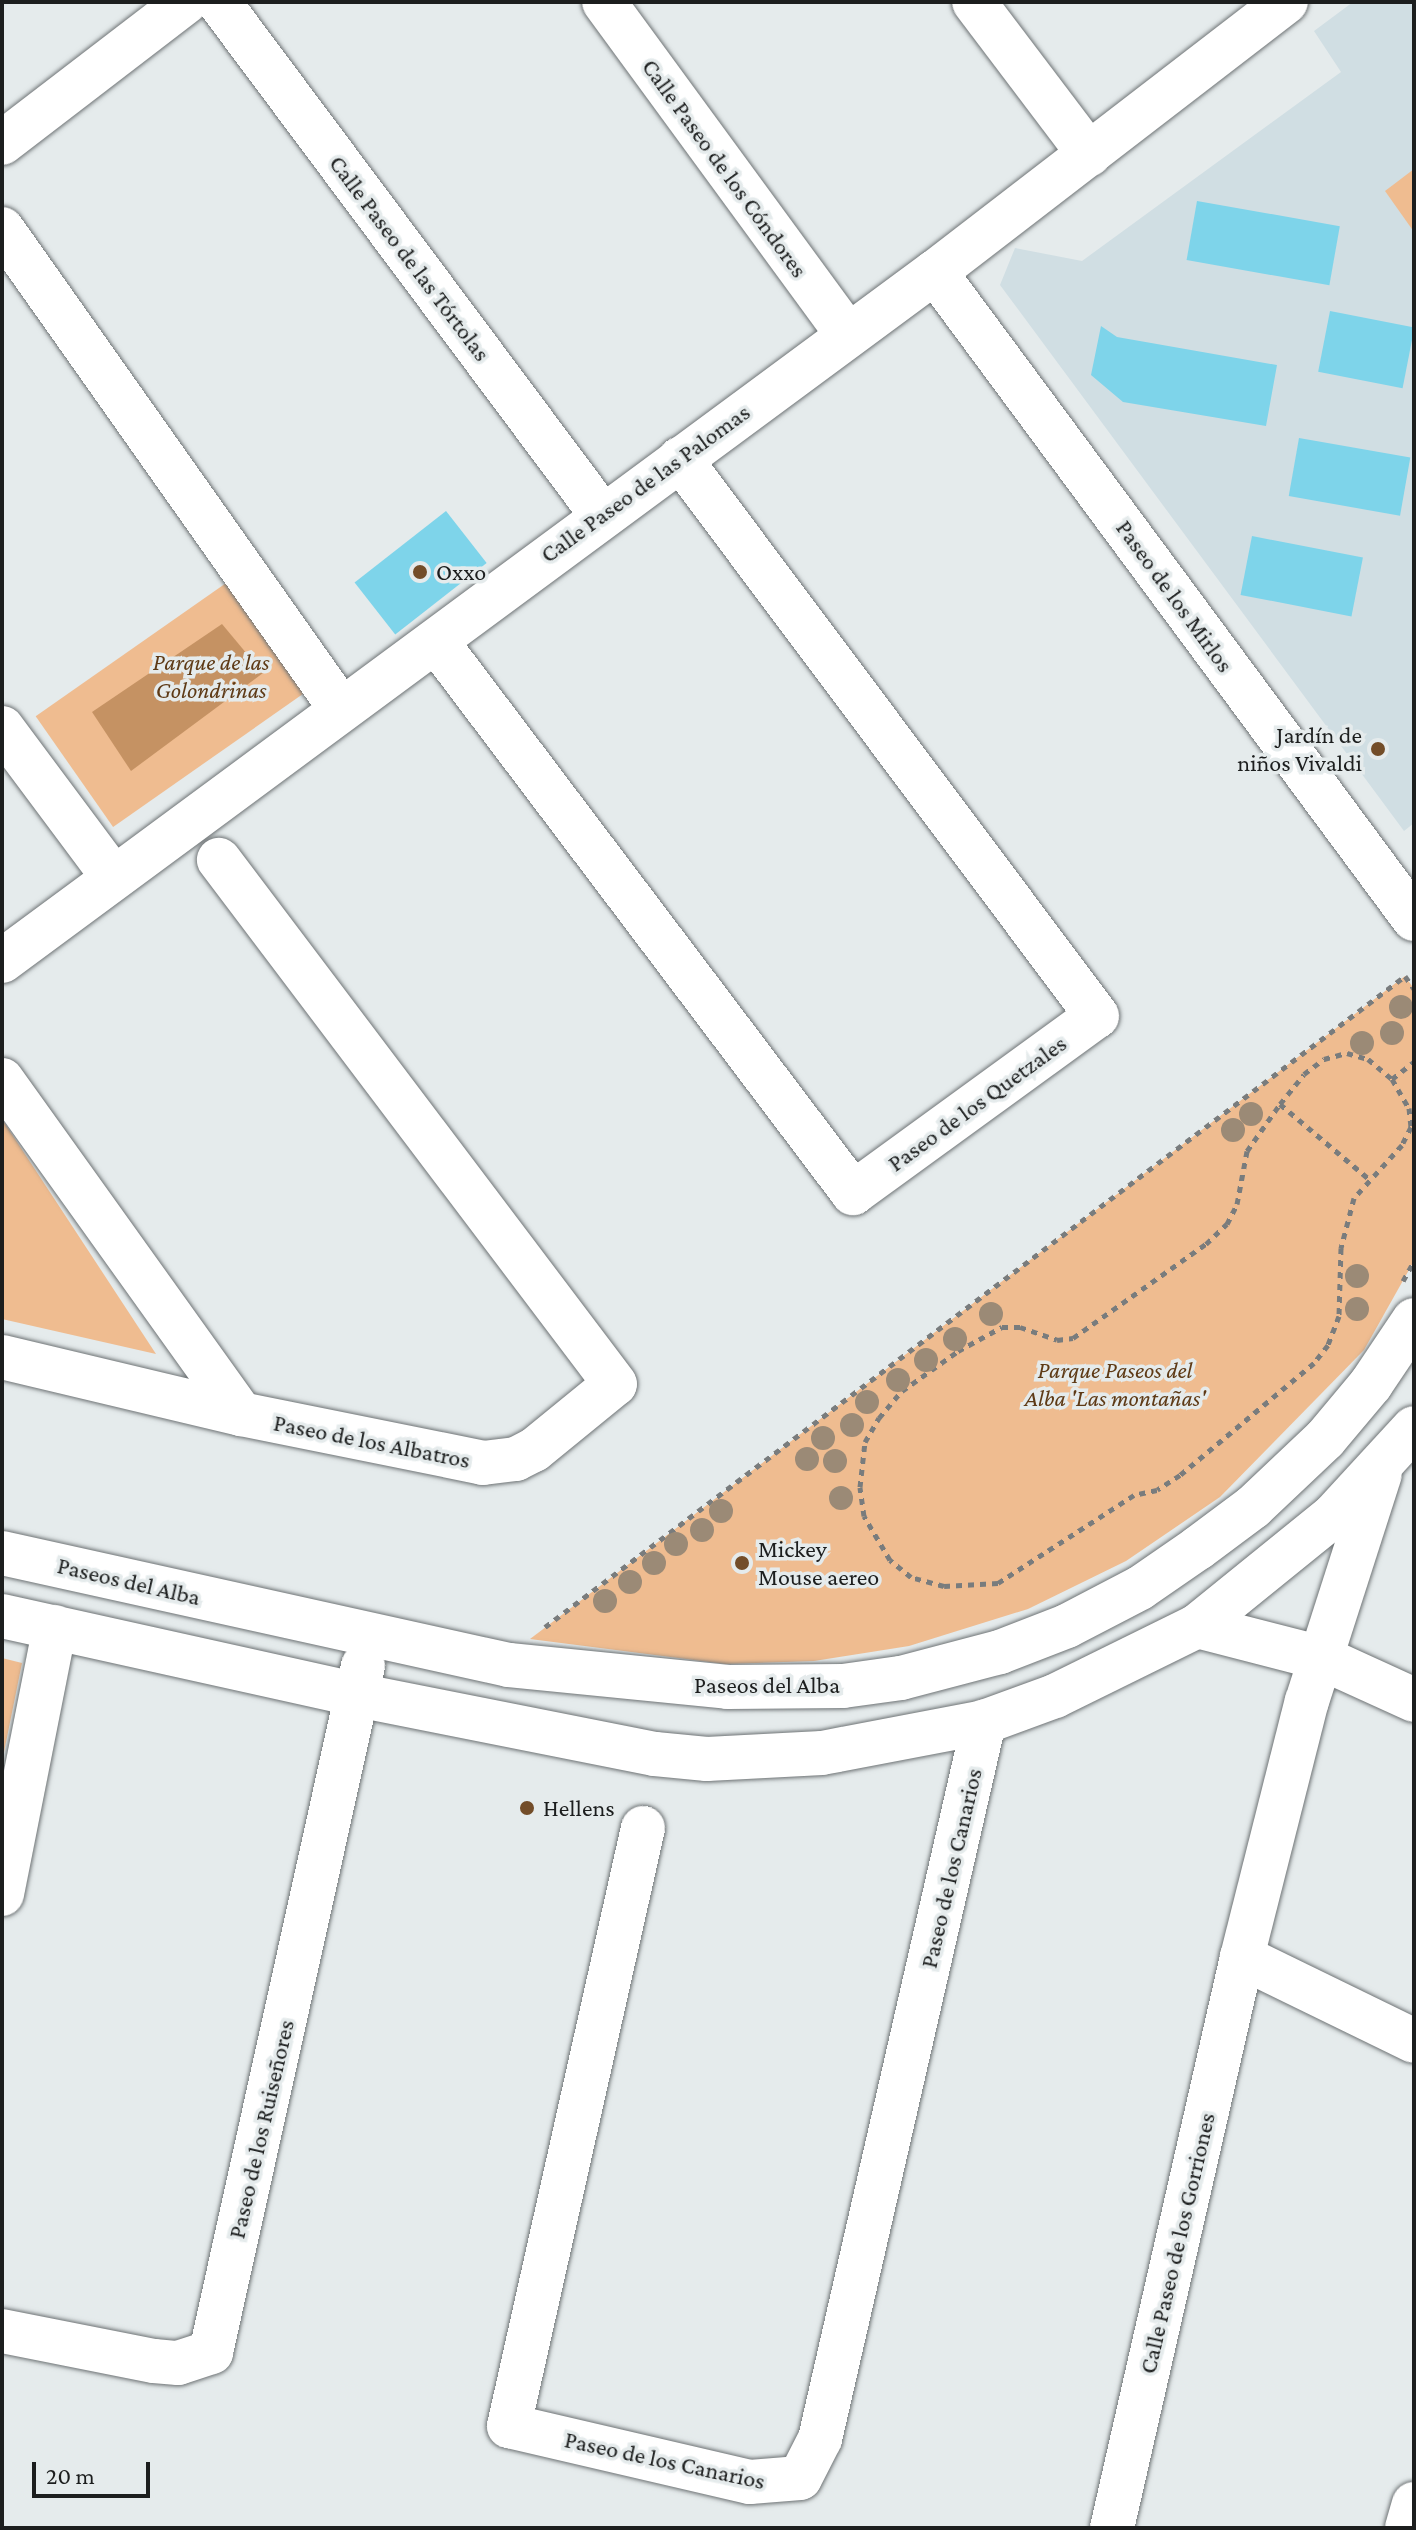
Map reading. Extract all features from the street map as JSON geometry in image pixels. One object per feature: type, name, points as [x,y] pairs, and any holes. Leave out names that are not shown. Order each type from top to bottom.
[{"type":"street","points":[[2,143],[186,2]]},
{"type":"street","name":"Calle Paseo de las Tórtolas","points":[[219,2],[601,514]]},
{"type":"street","name":"Calle Paseo de los Cóndores","points":[[604,2],[846,333]]},
{"type":"street","points":[[974,2],[1089,154]]},
{"type":"street","name":"Calle Paseo de las Palomas","points":[[2,961],[846,333],[935,272],[1286,2]]},
{"type":"street","points":[[2,229],[341,709]]},
{"type":"street","name":"Paseo de los Mirlos","points":[[935,272],[1414,919]]},
{"type":"street","name":"Paseo de los Quetzales","points":[[436,641],[853,1193],[1097,1016],[680,459]]},
{"type":"street","points":[[2,728],[113,877]]},
{"type":"street","name":"Paseo de los Albatros","points":[[2,1080],[241,1414],[451,1460],[502,1462],[534,1450],[615,1384],[219,860]]},
{"type":"street","name":"Paseos del Alba","points":[[2,1553],[509,1665],[728,1687],[843,1686],[901,1678],[1000,1652],[1067,1626],[1140,1588],[1253,1507],[1350,1410],[1407,1303]]},
{"type":"street","points":[[2,1357],[241,1414]]},
{"type":"street","points":[[2,1616],[559,1737],[707,1759],[822,1753],[984,1722],[1055,1696],[1197,1626],[1291,1555],[1382,1468],[1414,1428]]},
{"type":"street","name":"Calle Paseo de los Gorriones","points":[[1112,2528],[1242,1957],[1322,1658],[1382,1468]]},
{"type":"street","points":[[1197,1626],[1322,1658],[1414,1700]]},
{"type":"street","points":[[2,1894],[55,1627]]},
{"type":"street","points":[[357,1695],[370,1635]]},
{"type":"street","name":"Paseo de los Ruiseñores","points":[[2,2331],[154,2361],[178,2363],[211,2352],[357,1695]]},
{"type":"street","name":"Paseo de los Canarios","points":[[643,1828],[509,2426],[750,2482],[800,2478],[820,2439],[984,1722]]},
{"type":"street","points":[[1242,1957],[1414,2041]]},
{"type":"street","points":[[1407,2528],[1414,2504]]},
{"type":"path","points":[[542,1629],[1405,976],[1414,989]]},
{"type":"path","points":[[1347,1053],[1368,1059],[1392,1079],[1409,1108],[1411,1127],[1402,1145],[1354,1198],[1345,1221],[1342,1295],[1328,1345],[1314,1363],[1180,1475],[1157,1490],[1134,1495],[998,1583],[944,1586],[911,1577],[890,1560],[872,1535],[860,1487],[865,1442],[879,1418],[924,1375],[1002,1327],[1020,1327],[1057,1340],[1073,1338],[1206,1244],[1227,1224],[1237,1204],[1247,1151],[1304,1074],[1324,1059],[1347,1053]]},
{"type":"path","points":[[1392,1079],[1414,1062]]},
{"type":"path","points":[[1280,1104],[1369,1179]]},
{"type":"path","points":[[1407,1303],[1414,1261]]},
{"type":"shaded area","points":[[1353,2],[1414,2],[1414,823],[1404,831],[1000,285],[1015,248],[1082,261],[1341,72],[1314,31]]},
{"type":"shaded area","points":[[222,624],[263,673],[131,771],[92,712]]},
{"type":"green space","points":[[1414,169],[1414,232],[1385,191]]},
{"type":"green space","name":"Parque de las Golondrinas","points":[[229,581],[306,692],[113,827],[36,716]]},
{"type":"green space","name":"Parque Paseos del Alba 'Las montañas'","points":[[1405,976],[1414,989],[1414,1261],[1364,1350],[1220,1497],[1126,1561],[1028,1609],[909,1646],[814,1661],[725,1664],[530,1639]]},
{"type":"green space","points":[[2,1119],[156,1354],[2,1319]]},
{"type":"green space","points":[[2,1658],[22,1663],[2,1762]]},
{"type":"building","points":[[1197,201],[1340,226],[1329,285],[1187,260]]},
{"type":"building","points":[[1330,311],[1414,327],[1403,388],[1318,372]]},
{"type":"building","points":[[1101,326],[1117,337],[1277,365],[1266,426],[1123,402],[1091,375]]},
{"type":"building","points":[[1299,438],[1410,458],[1400,516],[1289,496]]},
{"type":"building","name":"Oxxo","points":[[446,511],[487,563],[395,634],[355,582]]},
{"type":"building","points":[[1252,536],[1363,558],[1351,616],[1241,595]]},
{"type":"place","name":"Oxxo","points":[[420,572]]},
{"type":"place","name":"Jardín de niños Vivaldi","points":[[1378,749]]},
{"type":"place","name":"Mickey Mouse aereo","points":[[742,1563]]},
{"type":"place","name":"Hellens","points":[[527,1808]]}]
